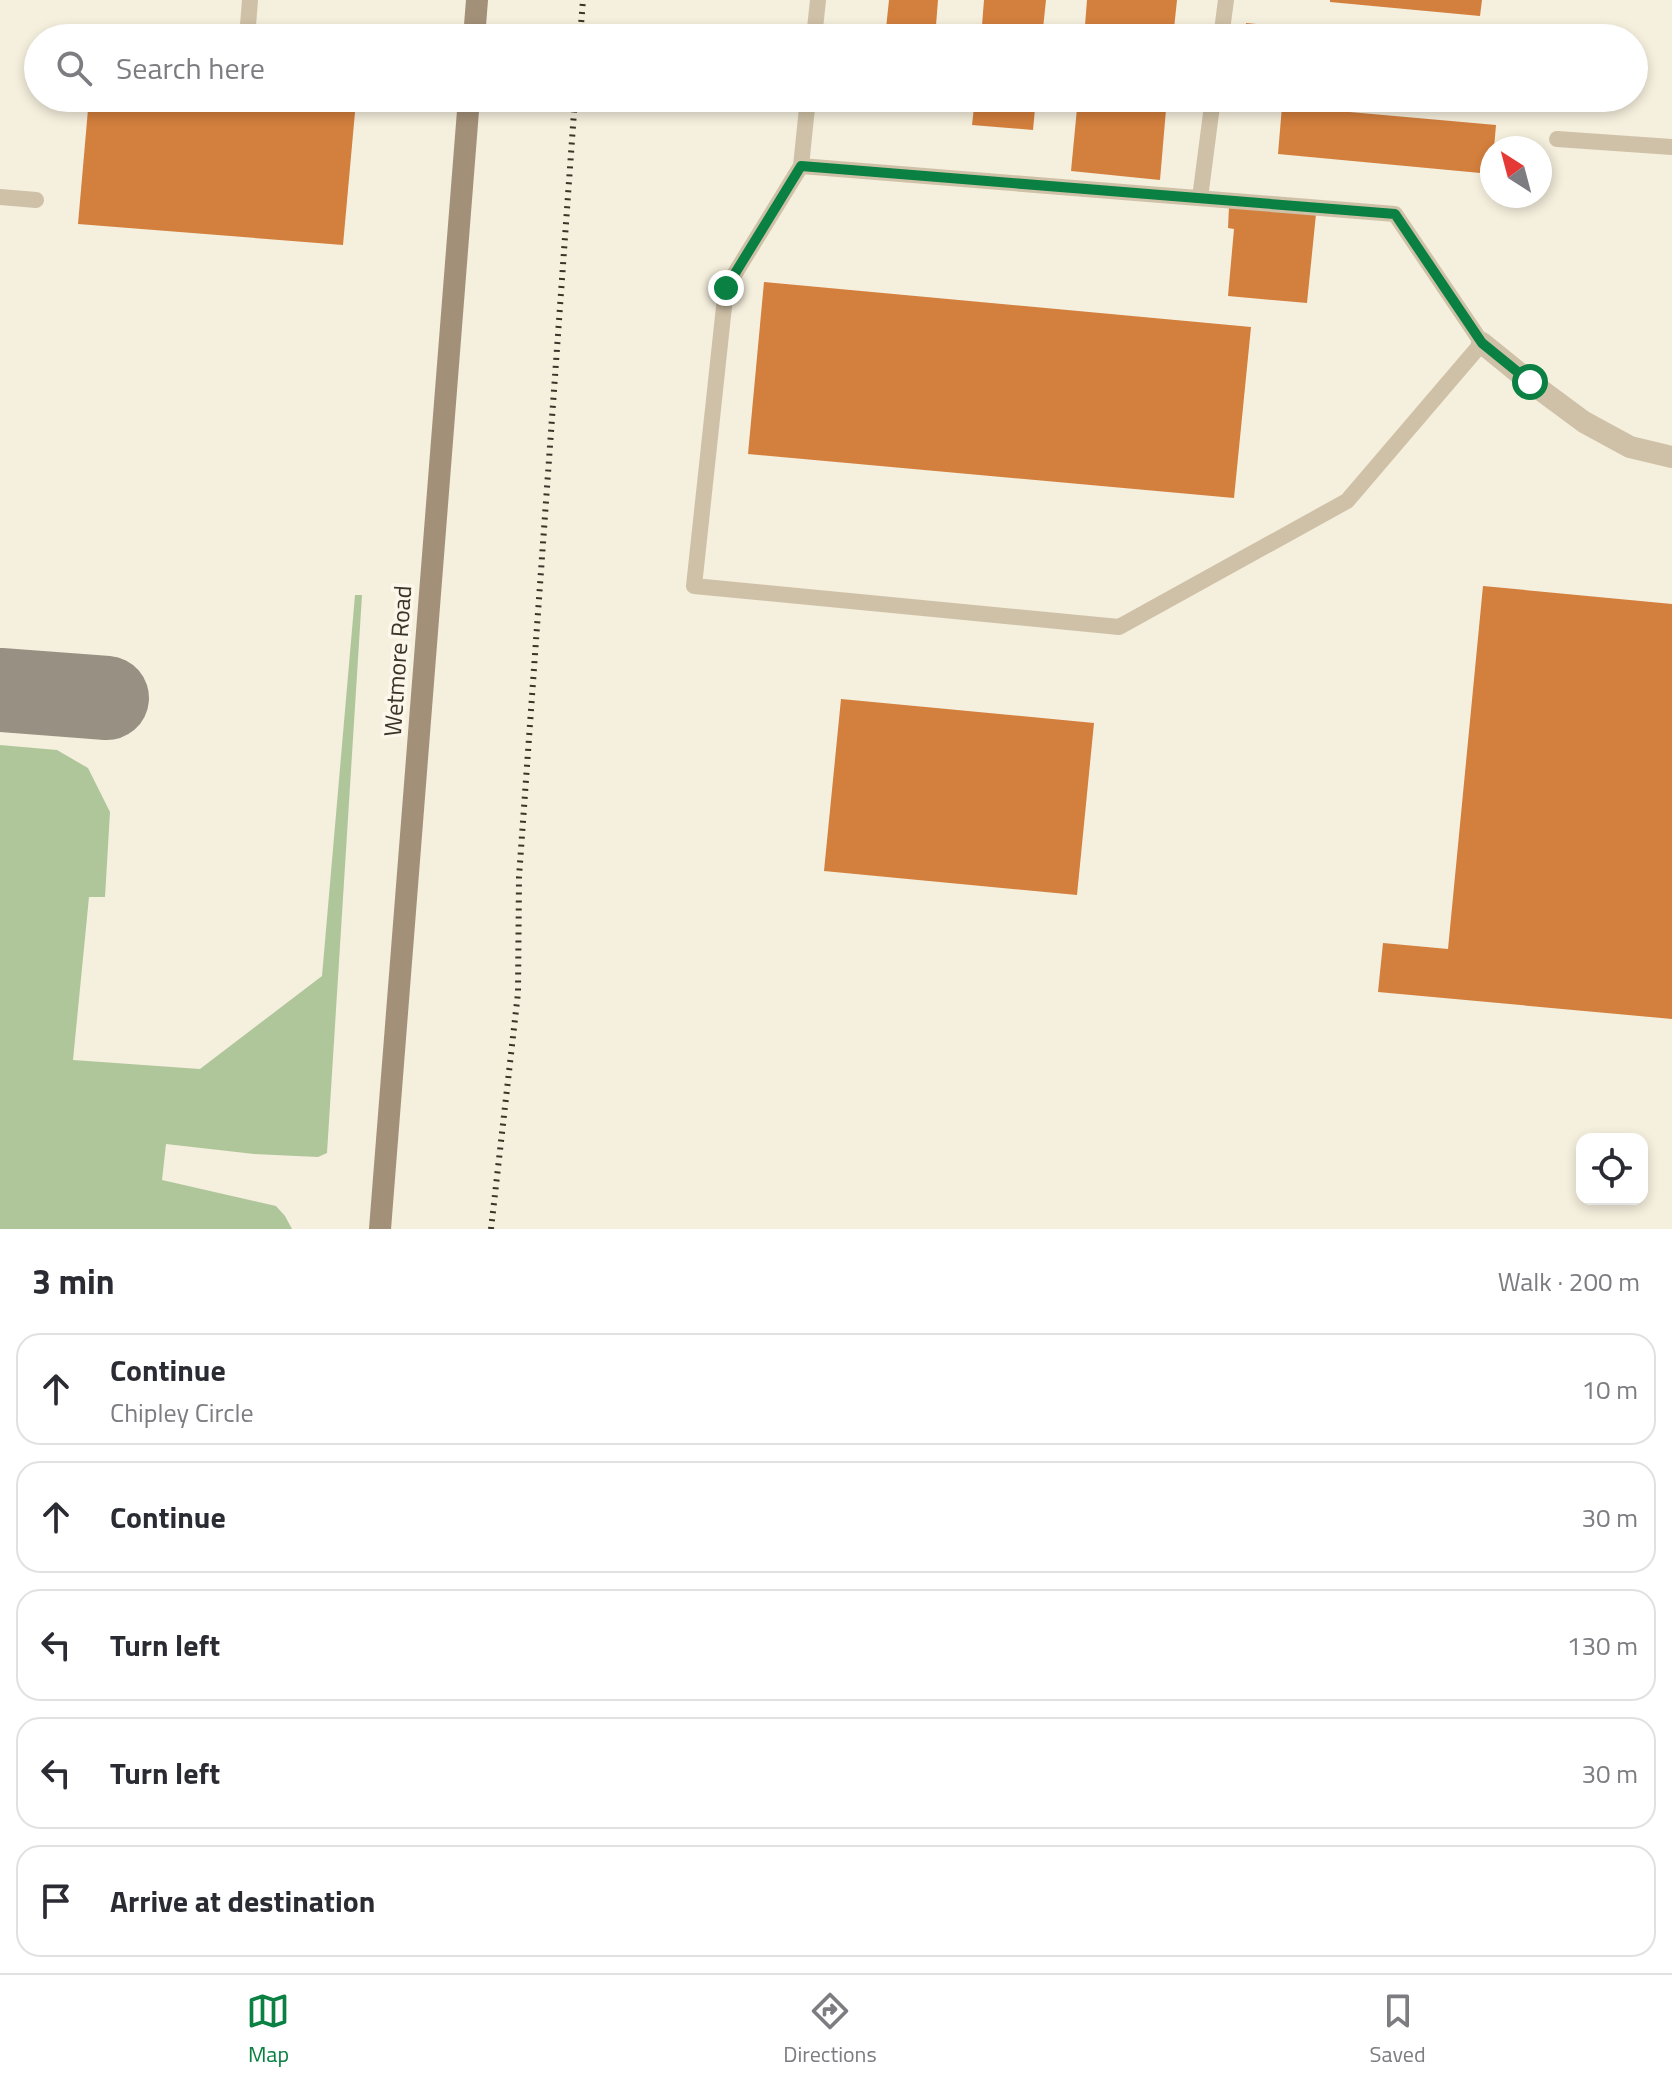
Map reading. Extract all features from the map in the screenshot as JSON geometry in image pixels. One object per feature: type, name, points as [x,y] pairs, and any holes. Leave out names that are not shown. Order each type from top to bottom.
[{"type":"main road","points":[[475,24],[477,0]]},
{"type":"main road","name":"Wetmore Road","points":[[380,1229],[468,112]]},
{"type":"street","points":[[1482,343],[1584,422],[1630,447],[1672,457]]},
{"type":"lane","points":[[248,24],[250,0]]},
{"type":"lane","points":[[815,24],[818,0]]},
{"type":"lane","points":[[1223,24],[1226,0]]},
{"type":"lane","points":[[801,166],[1395,214],[1482,343],[1347,501],[1119,627],[694,586],[726,288],[801,166],[807,112]]},
{"type":"lane","points":[[1200,198],[1211,112]]},
{"type":"lane","points":[[1557,139],[1672,147]]},
{"type":"lane","points":[[0,197],[36,200]]},
{"type":"green space","points":[[355,595],[362,595],[327,1153],[318,1157],[254,1154],[166,1144],[162,1180],[276,1206],[292,1229],[0,1229],[0,745],[57,750],[88,768],[110,812],[105,897],[89,897],[73,1060],[200,1069],[322,976]]},
{"type":"building","points":[[889,0],[938,0],[936,24],[886,24]]},
{"type":"building","points":[[984,0],[1046,0],[1043,24],[982,24]]},
{"type":"building","points":[[1087,0],[1177,0],[1174,24],[1085,24]]},
{"type":"building","points":[[1330,0],[1482,0],[1480,16]]},
{"type":"building","points":[[88,112],[355,112],[343,245],[78,224]]},
{"type":"building","points":[[973,112],[1035,112],[1033,130],[972,125]]},
{"type":"building","points":[[1077,112],[1166,112],[1160,180],[1071,171]]},
{"type":"building","points":[[1282,112],[1350,112],[1496,125],[1495,136],[1480,136],[1480,173],[1278,154]]},
{"type":"building","points":[[1229,207],[1316,214],[1307,303],[1228,296],[1234,229],[1228,228]]},
{"type":"building","points":[[764,282],[1251,327],[1234,498],[748,454]]},
{"type":"building","points":[[1483,586],[1672,604],[1672,1019],[1378,992],[1383,943],[1448,949]]},
{"type":"building","points":[[841,699],[1094,723],[1077,895],[824,871]]},
{"type":"taxiway","points":[[0,690],[107,698]]},
{"type":"railway","points":[[581,24],[583,0]]},
{"type":"railway","points":[[491,1229],[518,993],[519,877],[574,112]]},
{"type":"route","points":[[726,288],[801,166],[1395,214],[1482,343],[1530,382]]}]
